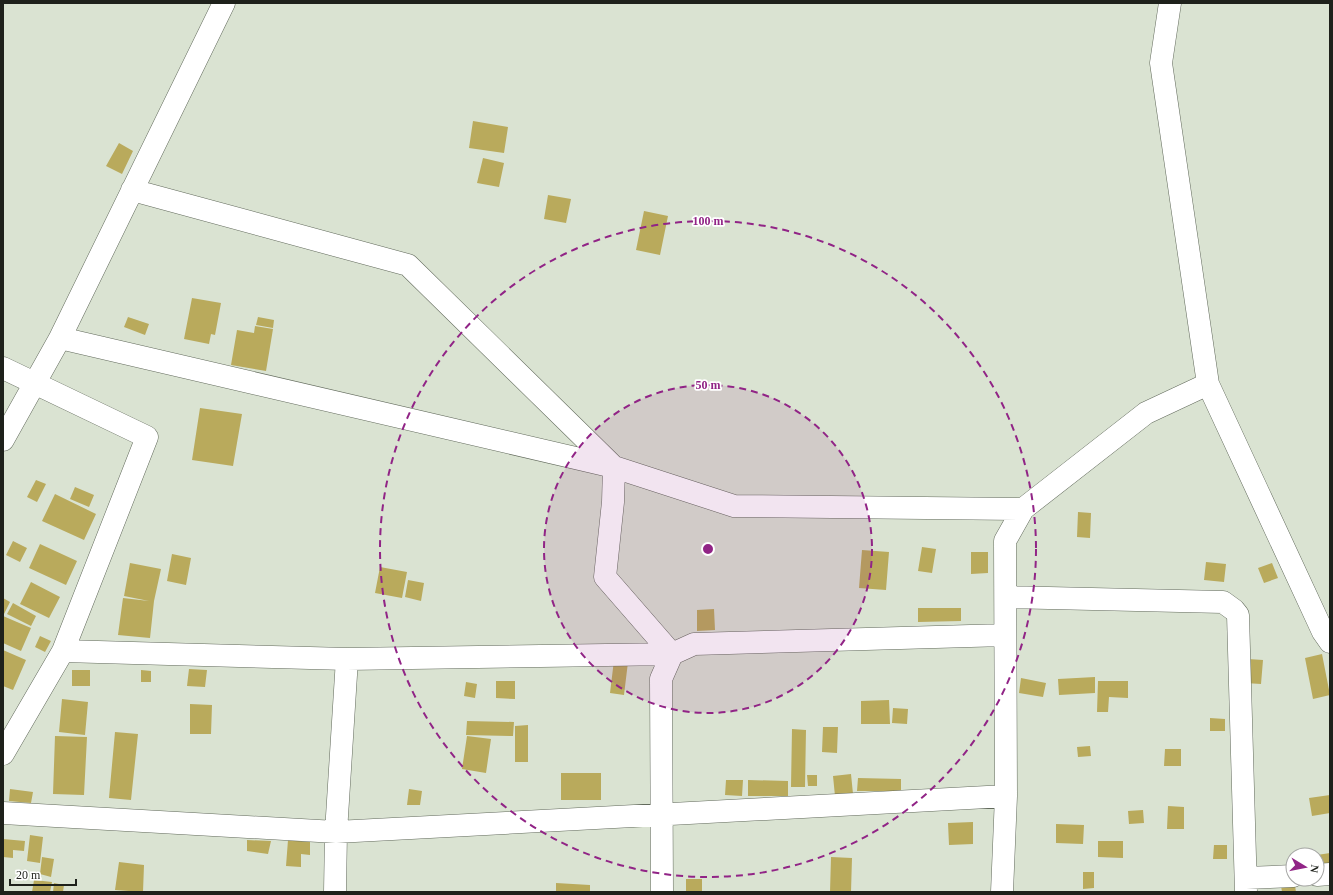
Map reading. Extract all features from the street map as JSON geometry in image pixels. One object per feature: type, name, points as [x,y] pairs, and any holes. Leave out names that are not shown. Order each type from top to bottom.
[{"type":"street","points":[[3,440],[60,338],[224,3]]},
{"type":"street","points":[[1170,3],[1161,63],[1208,384],[1323,632],[1330,642]]},
{"type":"street","points":[[132,190],[408,265],[614,467],[613,502],[605,577],[672,654]]},
{"type":"street","points":[[60,338],[614,467],[734,506],[1023,509]]},
{"type":"street","points":[[3,368],[147,437],[63,651],[3,754]]},
{"type":"street","points":[[1002,892],[1006,796],[1005,541],[1023,509],[1146,413],[1208,384]]},
{"type":"street","points":[[1006,597],[1223,602],[1234,610],[1238,615],[1246,885],[1285,878]]},
{"type":"street","points":[[63,651],[347,658],[672,654],[694,644],[1005,635]]},
{"type":"street","points":[[662,892],[661,679],[672,654]]},
{"type":"street","points":[[335,892],[336,832],[347,658]]},
{"type":"street","points":[[3,813],[336,832],[1006,796]]},
{"type":"building","points":[[473,121],[508,127],[504,153],[469,148]]},
{"type":"building","points":[[119,143],[133,151],[122,174],[106,166]]},
{"type":"building","points":[[483,158],[504,163],[499,187],[477,183]]},
{"type":"building","points":[[548,195],[571,199],[566,223],[544,219]]},
{"type":"building","points":[[644,211],[668,216],[660,255],[636,250]]},
{"type":"building","points":[[192,298],[221,303],[215,335],[211,334],[209,344],[184,339]]},
{"type":"building","points":[[128,317],[149,324],[145,335],[124,327]]},
{"type":"building","points":[[258,317],[274,320],[273,328],[256,325]]},
{"type":"building","points":[[255,326],[273,329],[266,371],[231,365],[237,330],[254,333]]},
{"type":"building","points":[[200,408],[242,414],[233,466],[192,460]]},
{"type":"building","points":[[36,480],[46,484],[37,502],[27,497]]},
{"type":"building","points":[[75,487],[94,495],[89,507],[70,499]]},
{"type":"building","points":[[55,494],[96,514],[84,540],[42,521]]},
{"type":"building","points":[[1078,512],[1091,513],[1090,538],[1077,537]]},
{"type":"building","points":[[13,541],[27,548],[20,562],[6,555]]},
{"type":"building","points":[[40,544],[77,561],[66,585],[29,568]]},
{"type":"building","points":[[922,547],[936,549],[932,573],[918,571]]},
{"type":"building","points":[[862,550],[889,552],[886,590],[859,588]]},
{"type":"building","points":[[971,552],[988,552],[988,573],[971,574]]},
{"type":"building","points":[[172,554],[191,558],[186,585],[167,581]]},
{"type":"building","points":[[1206,562],[1226,564],[1224,582],[1204,580]]},
{"type":"building","points":[[130,563],[161,569],[154,601],[150,638],[118,635],[123,598],[149,601],[124,596]]},
{"type":"building","points":[[1272,563],[1278,578],[1264,583],[1258,568]]},
{"type":"building","points":[[380,567],[407,572],[402,598],[375,593]]},
{"type":"building","points":[[408,580],[424,583],[421,601],[405,597]]},
{"type":"building","points":[[31,582],[60,597],[49,618],[20,604]]},
{"type":"building","points":[[3,598],[10,602],[3,616]]},
{"type":"building","points":[[13,603],[36,616],[31,626],[7,614]]},
{"type":"building","points":[[918,608],[961,608],[961,621],[918,622]]},
{"type":"building","points":[[714,609],[715,630],[697,631],[697,610]]},
{"type":"building","points":[[3,616],[31,628],[21,651],[3,643]]},
{"type":"building","points":[[40,636],[51,641],[45,652],[35,647]]},
{"type":"building","points":[[3,650],[26,660],[13,690],[3,686]]},
{"type":"building","points":[[1322,654],[1330,695],[1313,699],[1305,658]]},
{"type":"building","points":[[1248,659],[1263,660],[1261,684],[1245,683]]},
{"type":"building","points":[[614,660],[628,662],[624,695],[610,693]]},
{"type":"building","points":[[189,669],[207,670],[205,687],[187,686]]},
{"type":"building","points":[[72,670],[90,670],[90,686],[72,686]]},
{"type":"building","points":[[141,670],[151,671],[151,682],[141,682]]},
{"type":"building","points":[[1095,677],[1095,693],[1059,695],[1058,679]]},
{"type":"building","points":[[1021,678],[1046,683],[1043,697],[1019,693]]},
{"type":"building","points":[[496,681],[515,681],[515,699],[496,698]]},
{"type":"building","points":[[1098,681],[1128,681],[1128,698],[1109,697],[1108,712],[1097,712]]},
{"type":"building","points":[[466,682],[477,684],[475,698],[464,696]]},
{"type":"building","points":[[62,699],[88,702],[85,735],[59,732]]},
{"type":"building","points":[[889,700],[890,724],[861,724],[861,701]]},
{"type":"building","points":[[190,704],[212,705],[211,734],[190,734]]},
{"type":"building","points":[[893,708],[908,709],[907,724],[892,723]]},
{"type":"building","points":[[1210,718],[1225,719],[1225,731],[1210,731]]},
{"type":"building","points":[[467,721],[514,722],[513,736],[466,735]]},
{"type":"building","points":[[528,725],[528,762],[515,762],[515,726]]},
{"type":"building","points":[[823,727],[838,727],[837,753],[822,752]]},
{"type":"building","points":[[792,729],[806,730],[805,787],[791,787]]},
{"type":"building","points":[[115,732],[138,734],[131,800],[109,798]]},
{"type":"building","points":[[55,736],[87,737],[84,795],[53,794]]},
{"type":"building","points":[[467,736],[491,739],[486,773],[462,769]]},
{"type":"building","points":[[1090,746],[1091,756],[1078,757],[1077,747]]},
{"type":"building","points":[[1165,749],[1181,749],[1181,766],[1164,766]]},
{"type":"building","points":[[561,773],[601,773],[601,800],[561,800]]},
{"type":"building","points":[[851,774],[853,794],[835,796],[833,776]]},
{"type":"building","points":[[807,775],[817,775],[817,786],[808,786]]},
{"type":"building","points":[[858,778],[901,779],[901,791],[857,791]]},
{"type":"building","points":[[726,780],[743,780],[742,796],[725,795]]},
{"type":"building","points":[[748,780],[788,781],[788,796],[748,796]]},
{"type":"building","points":[[10,789],[33,792],[31,803],[9,801]]},
{"type":"building","points":[[409,789],[422,791],[420,805],[407,805]]},
{"type":"building","points":[[1330,795],[1330,813],[1312,816],[1309,798]]},
{"type":"building","points":[[1168,806],[1184,807],[1184,829],[1167,829]]},
{"type":"building","points":[[1143,810],[1144,823],[1129,824],[1128,811]]},
{"type":"building","points":[[973,822],[973,844],[949,845],[948,823]]},
{"type":"building","points":[[1056,824],[1084,825],[1083,844],[1056,843]]},
{"type":"building","points":[[30,835],[43,837],[40,863],[27,861]]},
{"type":"building","points":[[3,839],[25,841],[24,851],[13,850],[13,858],[3,857]]},
{"type":"building","points":[[247,840],[271,841],[268,854],[247,851]]},
{"type":"building","points":[[288,840],[310,842],[310,855],[301,854],[301,867],[286,866]]},
{"type":"building","points":[[1098,841],[1123,841],[1123,858],[1098,857]]},
{"type":"building","points":[[1214,845],[1227,845],[1227,859],[1213,859]]},
{"type":"building","points":[[1330,853],[1330,870],[1325,871],[1325,854]]},
{"type":"building","points":[[42,857],[54,859],[51,877],[40,874]]},
{"type":"building","points":[[831,857],[852,858],[851,892],[830,892]]},
{"type":"building","points":[[119,862],[144,865],[143,892],[115,890]]},
{"type":"building","points":[[1083,872],[1094,872],[1094,888],[1083,889]]},
{"type":"building","points":[[686,879],[702,879],[702,892],[686,892]]},
{"type":"building","points":[[34,880],[52,882],[50,892],[32,892]]},
{"type":"building","points":[[1280,880],[1285,880],[1285,887],[1295,887],[1296,892],[1282,892]]},
{"type":"building","points":[[54,883],[64,885],[63,892],[53,892]]},
{"type":"building","points":[[556,883],[590,885],[590,892],[556,892]]}]
